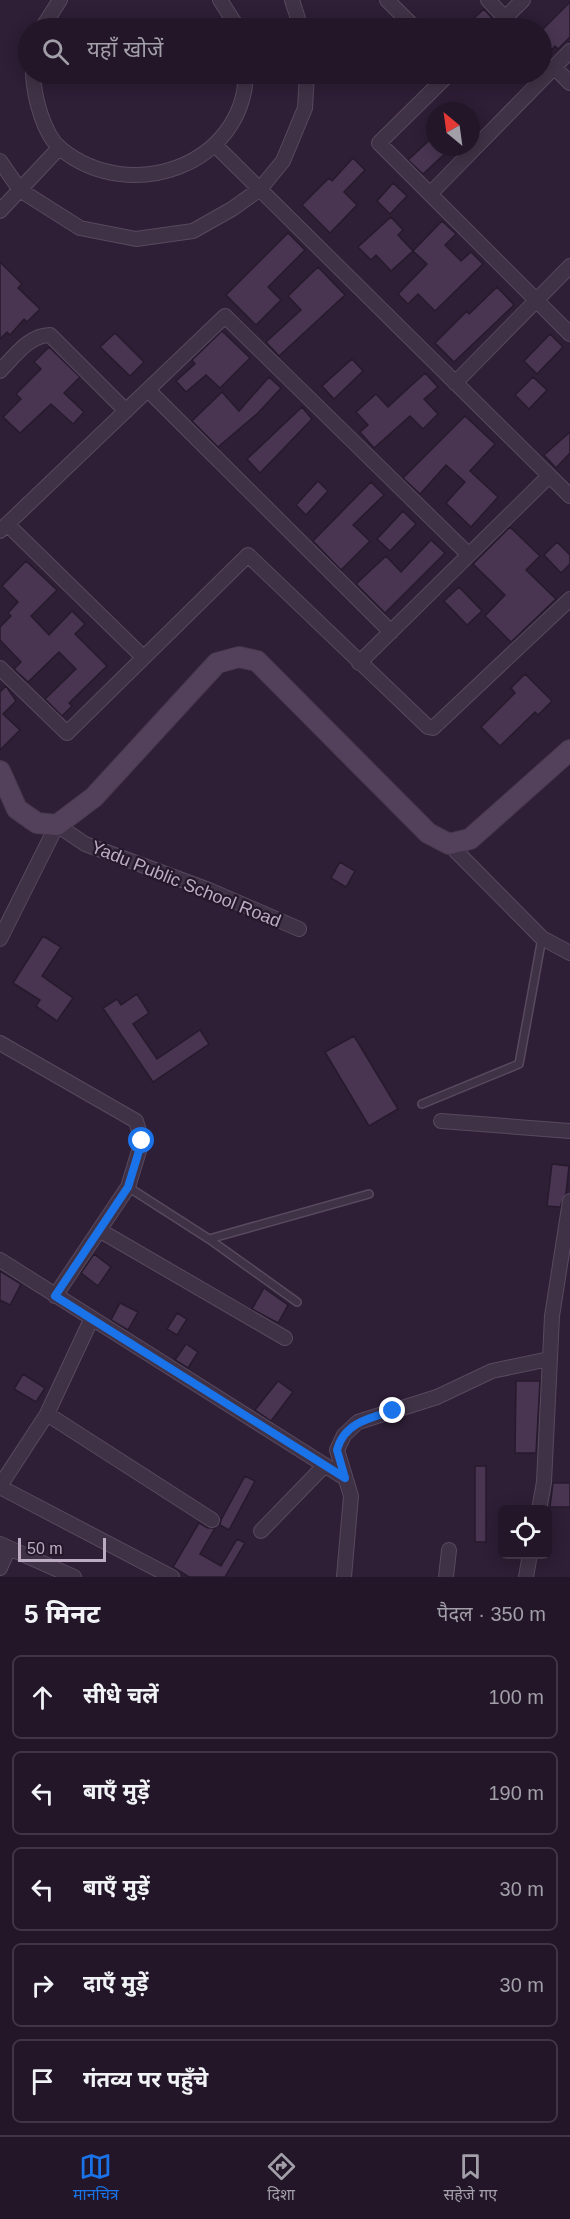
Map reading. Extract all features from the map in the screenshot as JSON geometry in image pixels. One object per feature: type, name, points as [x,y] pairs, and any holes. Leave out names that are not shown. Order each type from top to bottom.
[{"type":"street","points":[[48,18],[60,0]]},
{"type":"street","points":[[220,0],[232,18]]},
{"type":"street","points":[[292,0],[298,18]]},
{"type":"street","points":[[387,0],[405,18]]},
{"type":"street","points":[[488,0],[505,18],[523,0]]},
{"type":"street","points":[[570,51],[554,67],[570,83]]},
{"type":"street","points":[[35,84],[45,124],[60,148],[78,160],[112,172],[143,176],[178,169],[215,145],[230,126],[242,100],[244,84]]},
{"type":"street","points":[[0,161],[20,190],[80,228],[136,239],[193,231],[232,209],[260,189],[283,161],[305,108],[306,84]]},
{"type":"street","points":[[439,84],[379,143],[570,334]]},
{"type":"street","points":[[430,194],[537,84]]},
{"type":"street","points":[[215,145],[570,496]]},
{"type":"street","points":[[0,211],[60,148]]},
{"type":"street","points":[[455,383],[570,266]]},
{"type":"street","points":[[143,657],[3,528],[225,316],[469,555]]},
{"type":"street","points":[[0,371],[31,340],[41,335],[50,335],[126,411]]},
{"type":"street","points":[[148,390],[391,632]]},
{"type":"street","points":[[359,663],[549,476]]},
{"type":"street","points":[[0,668],[67,733],[248,555],[359,663],[433,728],[570,599]]},
{"type":"street","points":[[0,939],[57,825],[94,797],[217,663],[239,657],[257,661],[428,833],[449,844],[542,938],[570,953]]},
{"type":"street","points":[[449,844],[470,839],[570,750]]},
{"type":"street","name":"Yadu Public School Road","points":[[0,771],[17,809],[38,823],[57,825],[85,844],[209,890],[299,929]]},
{"type":"street","points":[[0,1042],[136,1121],[142,1141],[128,1187],[55,1296]]},
{"type":"street","points":[[441,1121],[570,1131]]},
{"type":"street","points":[[540,1505],[544,1482],[552,1316],[570,1201]]},
{"type":"street","points":[[99,1230],[285,1338]]},
{"type":"street","points":[[0,1260],[91,1320],[345,1478]]},
{"type":"street","points":[[91,1320],[47,1414],[0,1487],[172,1577]]},
{"type":"street","points":[[344,1577],[351,1496],[337,1450],[344,1435],[358,1422],[437,1396],[492,1371],[549,1359]]},
{"type":"street","points":[[47,1414],[212,1520]]},
{"type":"street","points":[[261,1531],[325,1465]]},
{"type":"street","points":[[0,1568],[5,1546],[74,1577]]},
{"type":"street","points":[[446,1577],[449,1550]]},
{"type":"street","points":[[526,1577],[529,1559]]},
{"type":"lane","points":[[422,1104],[519,1064],[542,938]]},
{"type":"lane","points":[[128,1187],[209,1239],[297,1302]]},
{"type":"lane","points":[[209,1239],[369,1194]]},
{"type":"building","points":[[570,2],[570,37],[558,49],[555,46],[552,49],[552,20]]},
{"type":"building","points":[[484,9],[492,18],[474,18]]},
{"type":"building","points":[[426,143],[426,156],[442,156],[423,174],[408,160]]},
{"type":"building","points":[[353,158],[365,170],[344,192],[357,205],[330,233],[302,205],[329,178],[332,181]]},
{"type":"building","points":[[393,183],[407,196],[390,214],[377,201]]},
{"type":"building","points":[[391,217],[403,230],[398,235],[413,251],[391,271],[376,255],[371,260],[358,247]]},
{"type":"building","points":[[442,221],[456,234],[445,245],[461,261],[471,252],[483,264],[435,311],[418,294],[408,304],[398,294],[427,264],[413,251]]},
{"type":"building","points":[[288,233],[305,250],[268,287],[281,300],[256,325],[226,295]]},
{"type":"building","points":[[0,262],[22,284],[18,288],[40,309],[27,322],[24,319],[10,335],[7,332],[0,339]]},
{"type":"building","points":[[318,267],[345,295],[279,356],[266,342],[301,310],[288,296]]},
{"type":"building","points":[[497,287],[514,305],[454,362],[435,343],[467,311],[469,314]]},
{"type":"building","points":[[222,331],[250,358],[220,388],[206,375],[186,392],[176,381],[195,364],[192,360]]},
{"type":"building","points":[[115,333],[144,362],[130,376],[100,347]]},
{"type":"building","points":[[550,334],[563,347],[537,374],[524,361]]},
{"type":"building","points":[[49,347],[80,377],[64,393],[84,412],[73,424],[51,404],[20,433],[3,417],[21,399],[16,394],[41,369],[34,362]]},
{"type":"building","points":[[352,359],[363,371],[334,399],[322,386]]},
{"type":"building","points":[[425,373],[438,387],[424,399],[438,414],[423,429],[410,416],[374,448],[360,432],[368,425],[356,412],[376,394],[388,407]]},
{"type":"building","points":[[269,377],[281,388],[258,413],[218,447],[192,421],[222,392],[239,411]]},
{"type":"building","points":[[533,377],[547,390],[529,409],[515,395]]},
{"type":"building","points":[[302,407],[312,419],[260,473],[247,459]]},
{"type":"building","points":[[465,416],[495,444],[470,471],[498,497],[471,527],[446,503],[465,482],[446,465],[420,494],[403,478]]},
{"type":"building","points":[[570,432],[570,453],[556,468],[544,455]]},
{"type":"building","points":[[318,481],[328,491],[306,515],[296,505]]},
{"type":"building","points":[[371,482],[384,495],[353,525],[370,541],[341,570],[313,541]]},
{"type":"building","points":[[403,511],[416,524],[390,551],[377,539]]},
{"type":"building","points":[[510,527],[540,556],[526,570],[556,599],[511,642],[485,616],[505,595],[473,564]]},
{"type":"building","points":[[431,540],[445,553],[385,613],[356,584],[386,556],[401,572]]},
{"type":"building","points":[[557,542],[570,555],[570,564],[561,573],[544,555]]},
{"type":"building","points":[[26,561],[57,590],[31,616],[49,635],[72,611],[85,624],[75,634],[107,666],[69,703],[72,706],[62,716],[45,699],[76,669],[59,652],[28,682],[14,669],[21,662],[0,640],[0,627],[11,616],[8,613],[18,602],[2,586]]},
{"type":"building","points":[[459,587],[482,611],[467,625],[444,601]]},
{"type":"building","points":[[525,674],[552,701],[538,715],[535,712],[500,746],[481,727],[515,693],[511,688]]},
{"type":"building","points":[[6,686],[16,701],[3,714],[20,730],[0,750],[0,692]]},
{"type":"building","points":[[340,862],[355,871],[346,887],[331,878]]},
{"type":"building","points":[[43,936],[61,947],[42,976],[73,998],[57,1021],[36,1006],[40,1000],[13,983]]},
{"type":"building","points":[[137,994],[149,1013],[133,1024],[157,1059],[200,1030],[209,1044],[153,1082],[103,1008],[117,999],[121,1005]]},
{"type":"building","points":[[354,1036],[398,1109],[369,1126],[325,1052]]},
{"type":"building","points":[[552,1164],[569,1166],[566,1193],[560,1207],[547,1206]]},
{"type":"building","points":[[94,1254],[111,1267],[98,1286],[81,1273]]},
{"type":"building","points":[[0,1271],[21,1284],[10,1305],[0,1300]]},
{"type":"building","points":[[264,1288],[288,1305],[278,1323],[252,1309]]},
{"type":"building","points":[[120,1303],[138,1312],[128,1330],[111,1320]]},
{"type":"building","points":[[177,1313],[187,1319],[177,1335],[167,1329]]},
{"type":"building","points":[[186,1344],[198,1352],[188,1368],[175,1360]]},
{"type":"building","points":[[23,1374],[45,1388],[36,1402],[14,1389]]},
{"type":"building","points":[[278,1381],[293,1392],[271,1421],[255,1410]]},
{"type":"building","points":[[516,1381],[540,1381],[536,1453],[515,1453]]},
{"type":"building","points":[[475,1466],[486,1466],[486,1542],[475,1542]]},
{"type":"building","points":[[245,1476],[255,1481],[229,1530],[220,1525],[221,1520]]},
{"type":"building","points":[[553,1483],[570,1483],[570,1507],[552,1507],[550,1505]]},
{"type":"building","points":[[199,1523],[208,1528],[215,1528],[200,1554],[221,1566],[237,1539],[245,1543],[225,1577],[189,1577],[173,1567]]},
{"type":"route","points":[[142,1141],[128,1187],[55,1296],[345,1478],[337,1450],[344,1435],[351,1426],[358,1422],[393,1411]]}]
